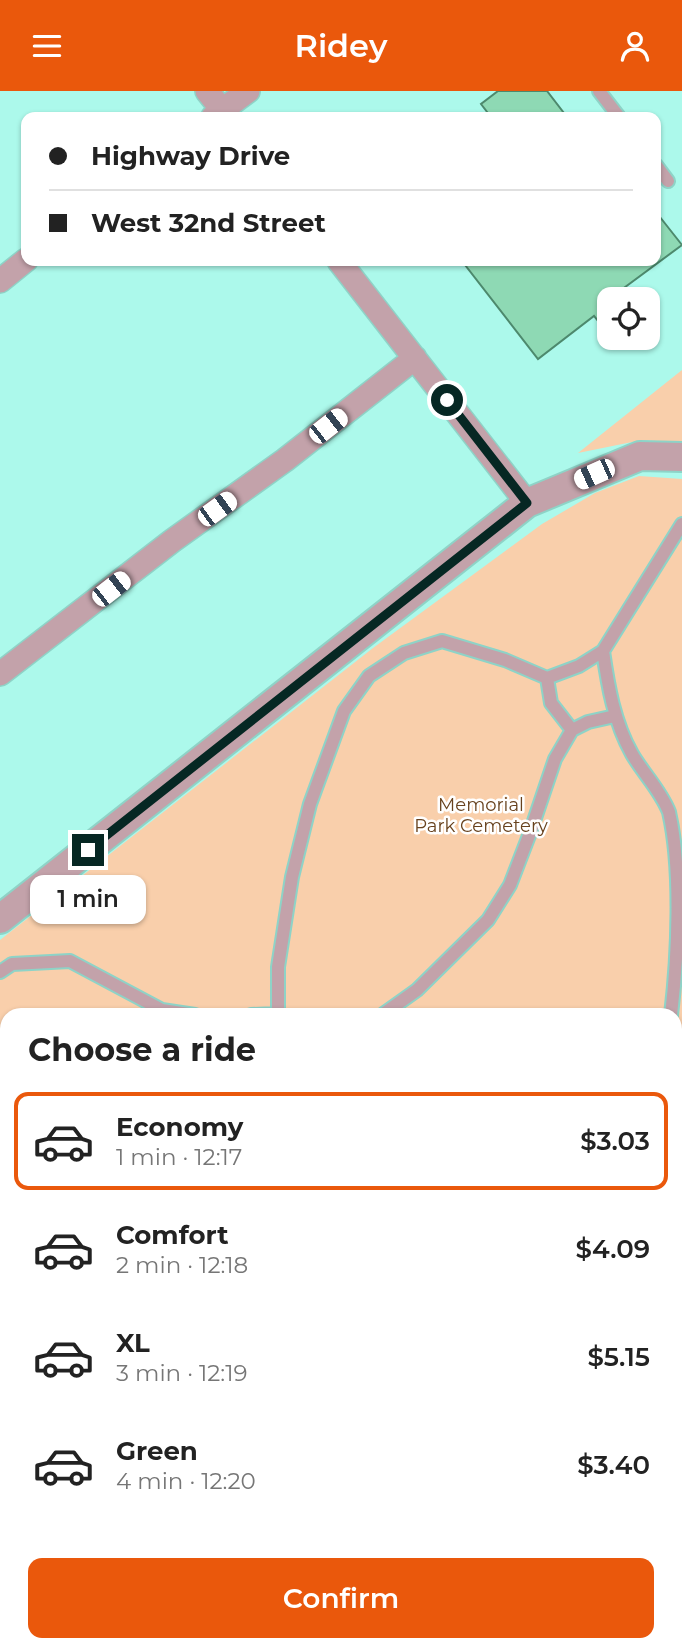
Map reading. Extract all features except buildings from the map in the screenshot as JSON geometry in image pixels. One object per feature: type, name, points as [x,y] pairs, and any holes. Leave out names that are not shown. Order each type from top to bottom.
[{"type":"street","points":[[207,91],[219,112]]},
{"type":"street","points":[[224,112],[248,91]]},
{"type":"street","points":[[0,281],[21,264]]},
{"type":"street","points":[[343,266],[527,503]]},
{"type":"street","points":[[0,674],[172,541],[285,460],[415,358]]},
{"type":"street","points":[[0,919],[527,503],[640,456],[682,457]]},
{"type":"lane","points":[[599,91],[615,112]]},
{"type":"lane","points":[[661,172],[668,181]]},
{"type":"lane","points":[[278,1008],[278,967],[292,877],[310,804],[344,711],[369,676],[404,653],[442,641],[505,660],[547,678],[579,666],[603,651],[682,524]]},
{"type":"lane","points":[[603,651],[615,716],[631,752],[669,811],[678,845],[681,882],[677,968],[672,1008]]},
{"type":"lane","points":[[547,678],[551,703],[572,730]]},
{"type":"lane","points":[[392,1008],[417,990],[488,920],[510,885],[555,759],[572,730],[588,722],[615,716]]},
{"type":"lane","points":[[0,972],[12,964],[70,961],[158,1008]]},
{"type":"green space","points":[[682,370],[682,443],[642,440],[578,453]]},
{"type":"green space","name":"Memorial Park Cemetery","points":[[639,476],[682,479],[682,1008],[0,1008],[0,940],[373,648],[542,524],[595,493]]},
{"type":"route","points":[[88,850],[527,503],[447,400]]}]
